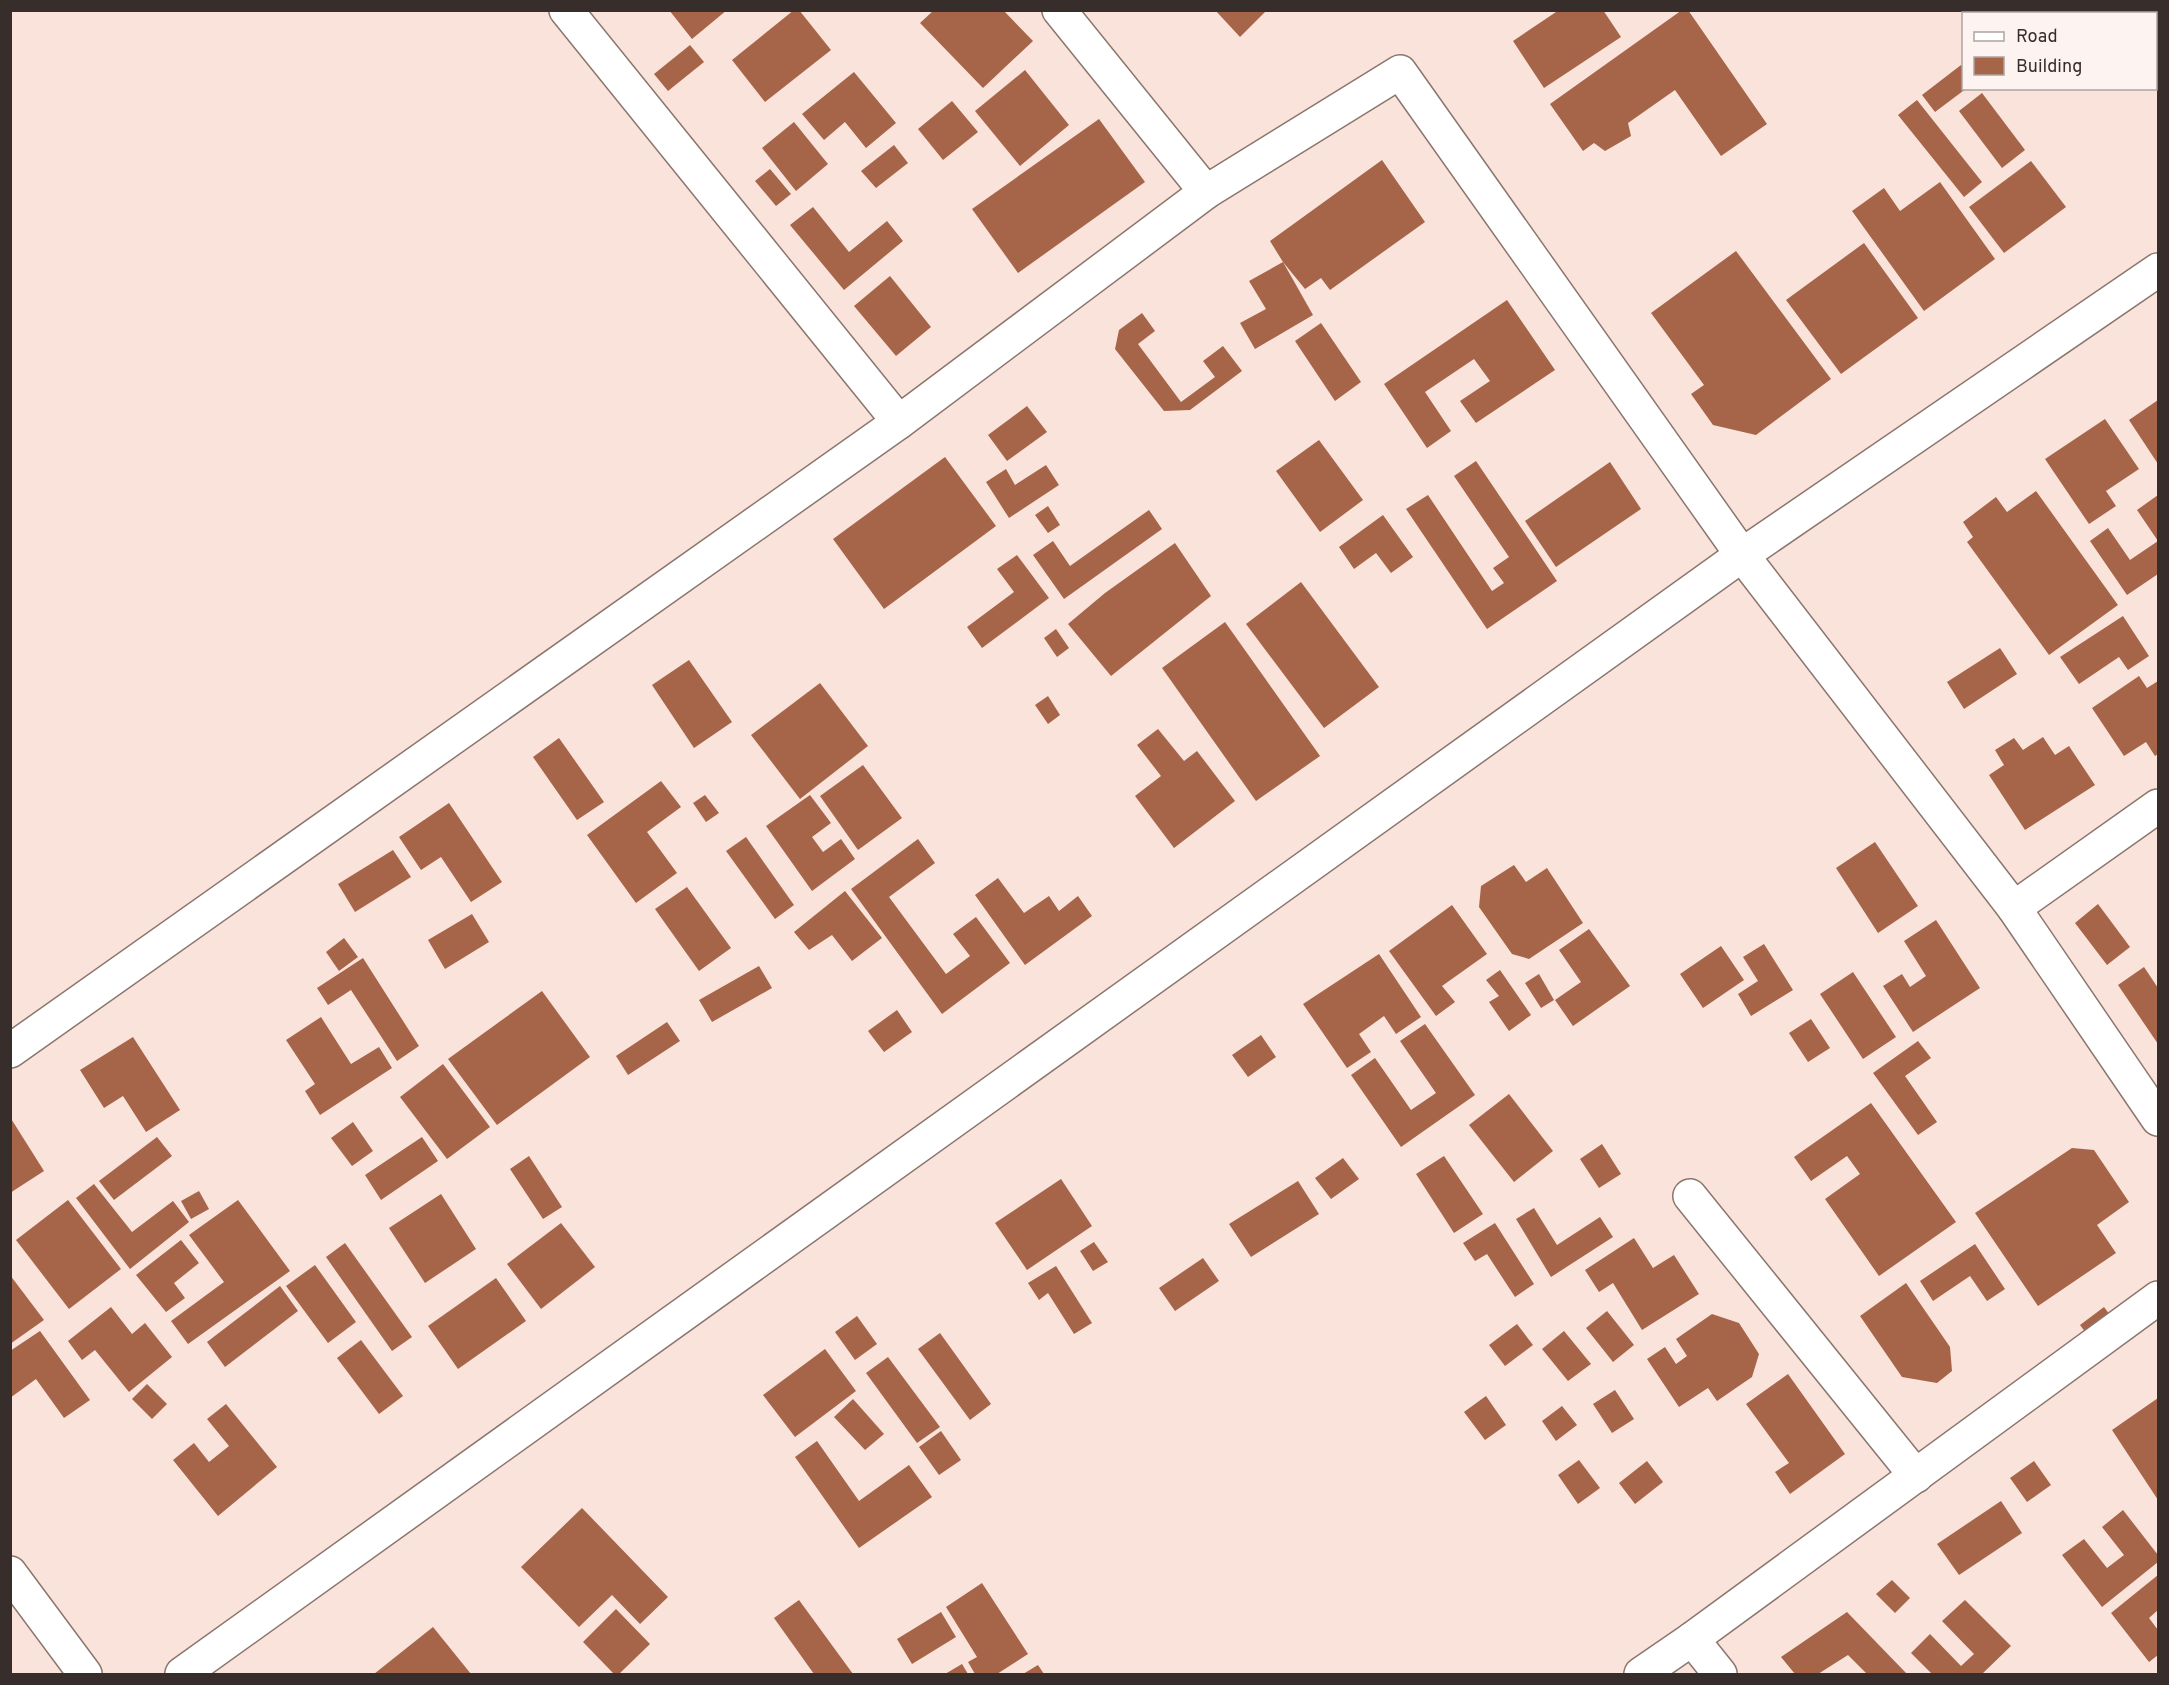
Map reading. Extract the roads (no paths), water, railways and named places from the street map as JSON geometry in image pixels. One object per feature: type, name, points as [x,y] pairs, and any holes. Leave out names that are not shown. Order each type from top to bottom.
[{"type":"street","points":[[566,10],[899,422]]},
{"type":"street","points":[[1059,10],[1206,192]]},
{"type":"street","points":[[10,1052],[899,422],[1206,192],[1400,72],[1742,555],[2014,908],[2158,1119]]},
{"type":"street","points":[[182,1674],[1742,555],[2158,270]]},
{"type":"street","points":[[2014,908],[2158,806]]},
{"type":"street","points":[[1690,1196],[1916,1476]]},
{"type":"street","points":[[1641,1674],[2158,1298]]},
{"type":"street","points":[[10,1573],[85,1674]]},
{"type":"street","points":[[1692,1639],[1719,1674]]}]
